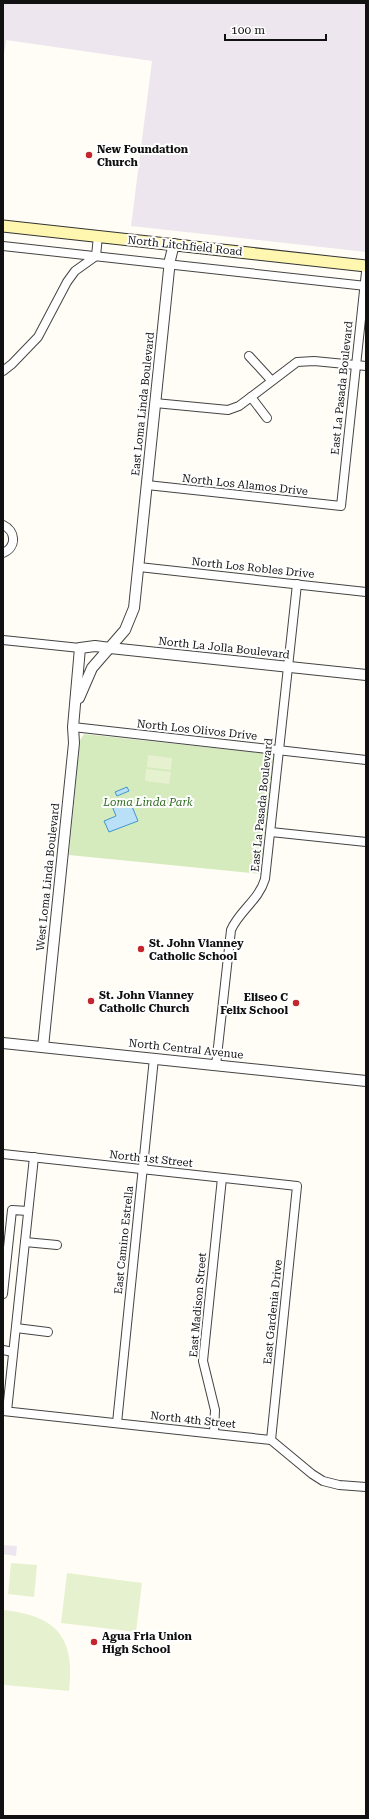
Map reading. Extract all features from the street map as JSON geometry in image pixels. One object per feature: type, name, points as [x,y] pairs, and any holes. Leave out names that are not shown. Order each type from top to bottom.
[{"type":"main road","name":"North Litchfield Road","points":[[3,226],[366,266]]},
{"type":"street","points":[[3,371],[12,364],[38,337],[67,282],[75,271],[96,256],[98,236]]},
{"type":"street","name":"East Loma Linda Boulevard","points":[[138,567],[170,265],[174,244]]},
{"type":"street","name":"North Litchfield Road","points":[[3,246],[365,286]]},
{"type":"street","name":"East La Pasada Boulevard","points":[[341,506],[366,272]]},
{"type":"street","points":[[250,356],[271,380]]},
{"type":"street","points":[[155,403],[228,410],[239,406],[271,380],[297,362],[314,361],[366,366]]},
{"type":"street","points":[[251,397],[268,418]]},
{"type":"street","name":"North Los Alamos Drive","points":[[147,485],[341,506]]},
{"type":"street","points":[[3,524],[11,530],[14,538],[11,547],[3,553]]},
{"type":"street","name":"North Los Robles Drive","points":[[138,567],[366,592]]},
{"type":"street","name":"West Loma Linda Boulevard","points":[[74,709],[89,674],[125,630],[132,614],[138,567]]},
{"type":"street","name":"East La Pasada Boulevard","points":[[216,1065],[231,930],[235,921],[257,896],[263,886],[271,832],[297,584]]},
{"type":"street","points":[[3,640],[80,648]]},
{"type":"street","name":"North La Jolla Boulevard","points":[[80,648],[95,646],[366,675]]},
{"type":"street","name":"West Loma Linda Boulevard","points":[[43,1047],[74,743],[74,709],[80,648]]},
{"type":"street","name":"North Los Olivos Drive","points":[[73,728],[366,760]]},
{"type":"street","points":[[271,832],[366,842]]},
{"type":"street","name":"North Central Avenue","points":[[3,1043],[366,1081]]},
{"type":"street","name":"East Camino Estrella","points":[[117,1424],[154,1058]]},
{"type":"street","name":"North 1st Street","points":[[3,1154],[297,1186]]},
{"type":"street","points":[[5,1411],[16,1328],[34,1157]]},
{"type":"street","name":"East Madison Street","points":[[214,1433],[215,1410],[203,1361],[222,1178]]},
{"type":"street","name":"East Gardenia Drive","points":[[271,1440],[297,1186]]},
{"type":"street","points":[[3,1294],[12,1210],[28,1212]]},
{"type":"street","points":[[25,1242],[57,1245]]},
{"type":"street","points":[[16,1328],[48,1332]]},
{"type":"street","points":[[3,1350],[13,1352]]},
{"type":"street","name":"North 4th Street","points":[[5,1411],[271,1440]]},
{"type":"street","points":[[271,1440],[312,1474],[323,1481],[339,1485],[366,1487]]},
{"type":"shaded area","points":[[3,3],[366,3],[366,252],[131,226],[152,61],[6,40],[3,62]]},
{"type":"shaded area","points":[[3,1545],[17,1546],[16,1556],[3,1554]]},
{"type":"green space","name":"Loma Linda Park","points":[[84,734],[270,754],[273,759],[261,874],[69,855],[80,740]]},
{"type":"green space","points":[[148,755],[172,758],[171,770],[147,767]]},
{"type":"green space","points":[[146,769],[171,772],[169,784],[145,781]]},
{"type":"green space","points":[[11,1563],[37,1565],[34,1597],[8,1594]]},
{"type":"green space","points":[[67,1573],[142,1583],[136,1632],[61,1623]]},
{"type":"green space","points":[[3,1610],[22,1613],[37,1618],[49,1624],[58,1632],[65,1643],[69,1656],[69,1691],[5,1685],[3,1683]]},
{"type":"water","points":[[127,787],[129,791],[117,796],[115,792]]},
{"type":"water","points":[[129,799],[138,821],[109,832],[104,821],[116,816],[112,806]]},
{"type":"place","name":"New Foundation Church","points":[[89,155]]},
{"type":"place","name":"St. John Vianney Catholic School","points":[[141,949]]},
{"type":"place","name":"St. John Vianney Catholic Church","points":[[91,1001]]},
{"type":"place","name":"Eliseo C Felix School","points":[[296,1003]]},
{"type":"place","name":"Agua Fria Union High School","points":[[94,1642]]}]
